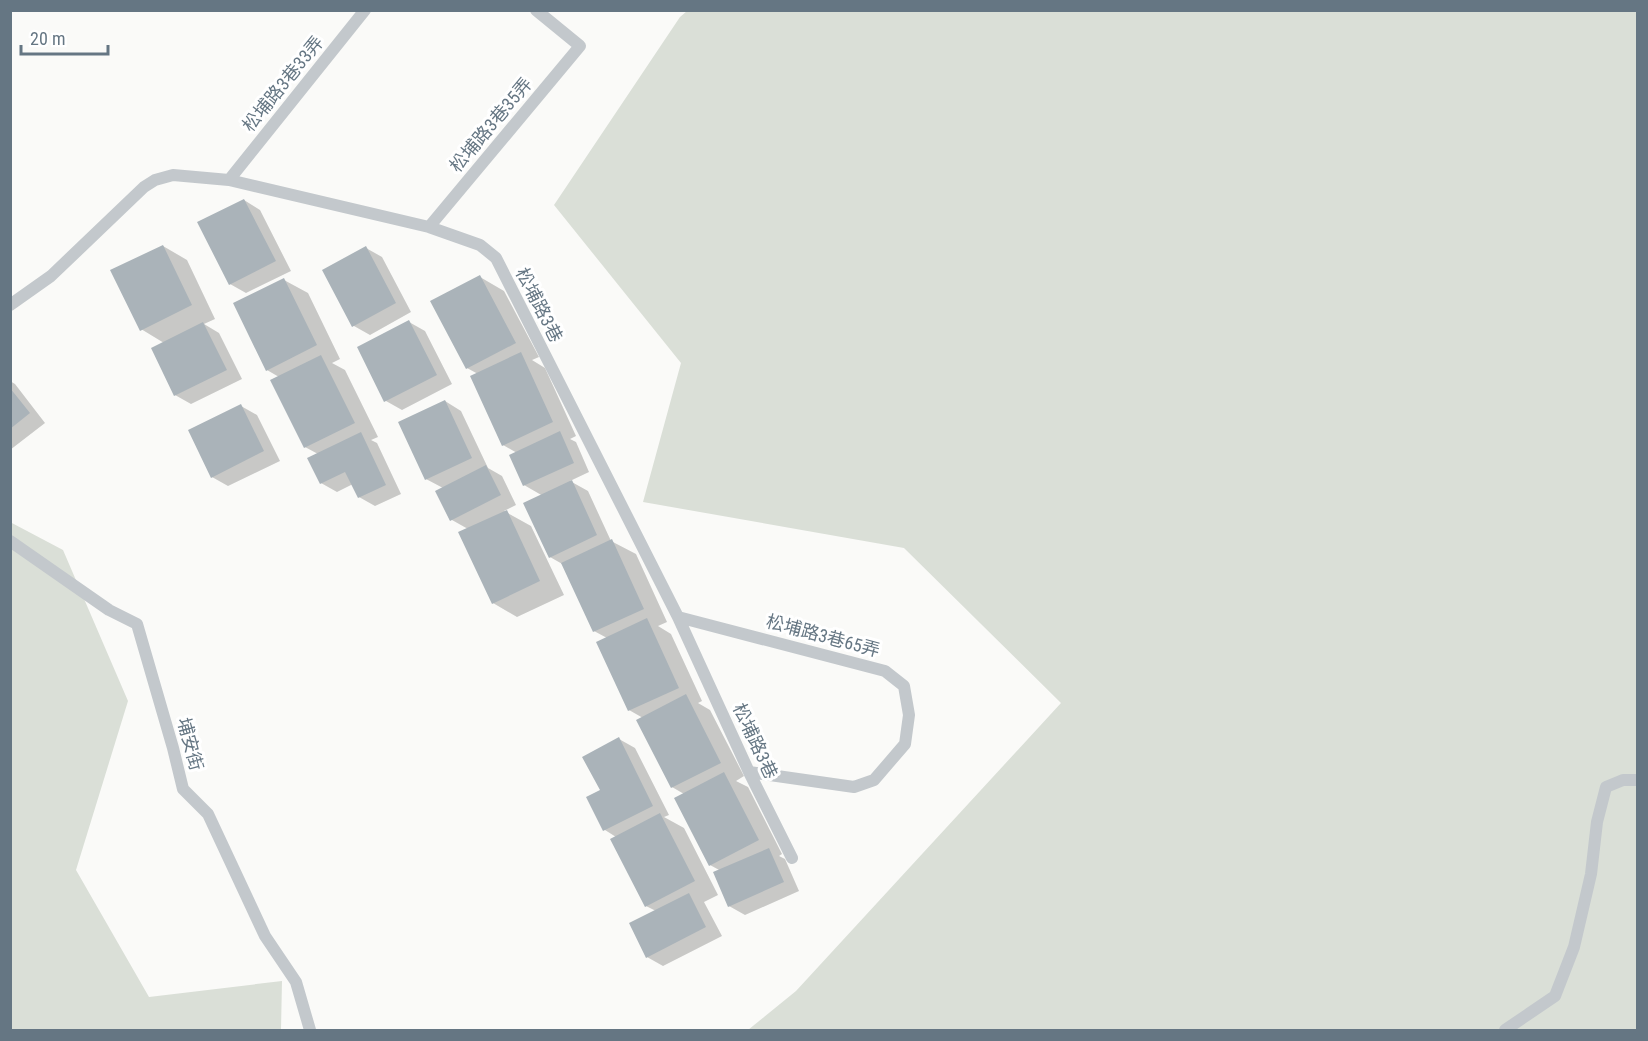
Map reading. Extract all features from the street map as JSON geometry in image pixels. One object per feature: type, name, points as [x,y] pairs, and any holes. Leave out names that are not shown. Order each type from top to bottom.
[{"type":"lane","name":"松埔路3巷33弄","points":[[229,180],[365,10]]},
{"type":"lane","name":"松埔路3巷35弄","points":[[429,227],[580,46],[536,10]]},
{"type":"lane","name":"松埔路3巷","points":[[10,305],[51,276],[144,187],[155,180],[173,175],[229,180],[429,227],[480,245],[496,258],[678,617],[749,772],[792,858]]},
{"type":"lane","name":"埔安街","points":[[10,541],[109,610],[137,624],[183,789],[208,814],[265,936],[296,982],[310,1030]]},
{"type":"lane","name":"松埔路3巷65弄","points":[[678,617],[885,671],[904,686],[909,715],[905,744],[874,780],[854,787],[749,772]]},
{"type":"lane","points":[[1505,1030],[1555,996],[1574,947],[1591,874],[1598,822],[1606,787],[1623,780],[1638,780]]},
{"type":"shaded area","points":[[687,11],[1637,11],[1637,1030],[748,1030],[796,991],[1061,703],[904,548],[643,502],[681,363],[554,205],[680,17]]},
{"type":"shaded area","points":[[10,522],[63,550],[128,701],[76,870],[149,997],[282,981],[281,1030],[11,1030]]},
{"type":"building","points":[[244,199],[276,261],[229,285],[197,222]]},
{"type":"building","points":[[163,245],[192,305],[140,331],[110,270]]},
{"type":"building","points":[[366,246],[396,303],[352,327],[322,270]]},
{"type":"building","points":[[480,275],[516,343],[466,369],[430,301]]},
{"type":"building","points":[[284,278],[317,345],[266,371],[233,303]]},
{"type":"building","points":[[409,320],[437,375],[384,402],[357,347]]},
{"type":"building","points":[[203,322],[227,370],[174,396],[151,348]]},
{"type":"building","points":[[521,352],[553,422],[502,446],[470,376]]},
{"type":"building","points":[[321,355],[355,423],[304,448],[270,380]]},
{"type":"building","points":[[10,388],[30,413],[10,429]]},
{"type":"building","points":[[445,400],[472,458],[425,480],[398,422]]},
{"type":"building","points":[[241,404],[264,451],[211,478],[188,430]]},
{"type":"building","points":[[560,431],[574,463],[523,486],[509,455]]},
{"type":"building","points":[[361,432],[386,485],[358,498],[345,472],[320,484],[307,458]]},
{"type":"building","points":[[486,465],[501,495],[450,521],[435,491]]},
{"type":"building","points":[[572,480],[597,535],[549,558],[523,503]]},
{"type":"building","points":[[507,510],[540,581],[492,604],[458,532]]},
{"type":"building","points":[[612,539],[644,609],[593,632],[561,563]]},
{"type":"building","points":[[647,618],[679,688],[628,711],[596,642]]},
{"type":"building","points":[[686,694],[721,763],[671,788],[636,720]]},
{"type":"building","points":[[619,737],[653,806],[603,831],[586,797],[600,790],[582,757]]},
{"type":"building","points":[[724,772],[759,840],[709,866],[674,798]]},
{"type":"building","points":[[660,813],[695,881],[645,907],[610,839]]},
{"type":"building","points":[[769,848],[784,882],[728,907],[713,872]]},
{"type":"building","points":[[689,893],[706,927],[646,958],[629,923]]}]
